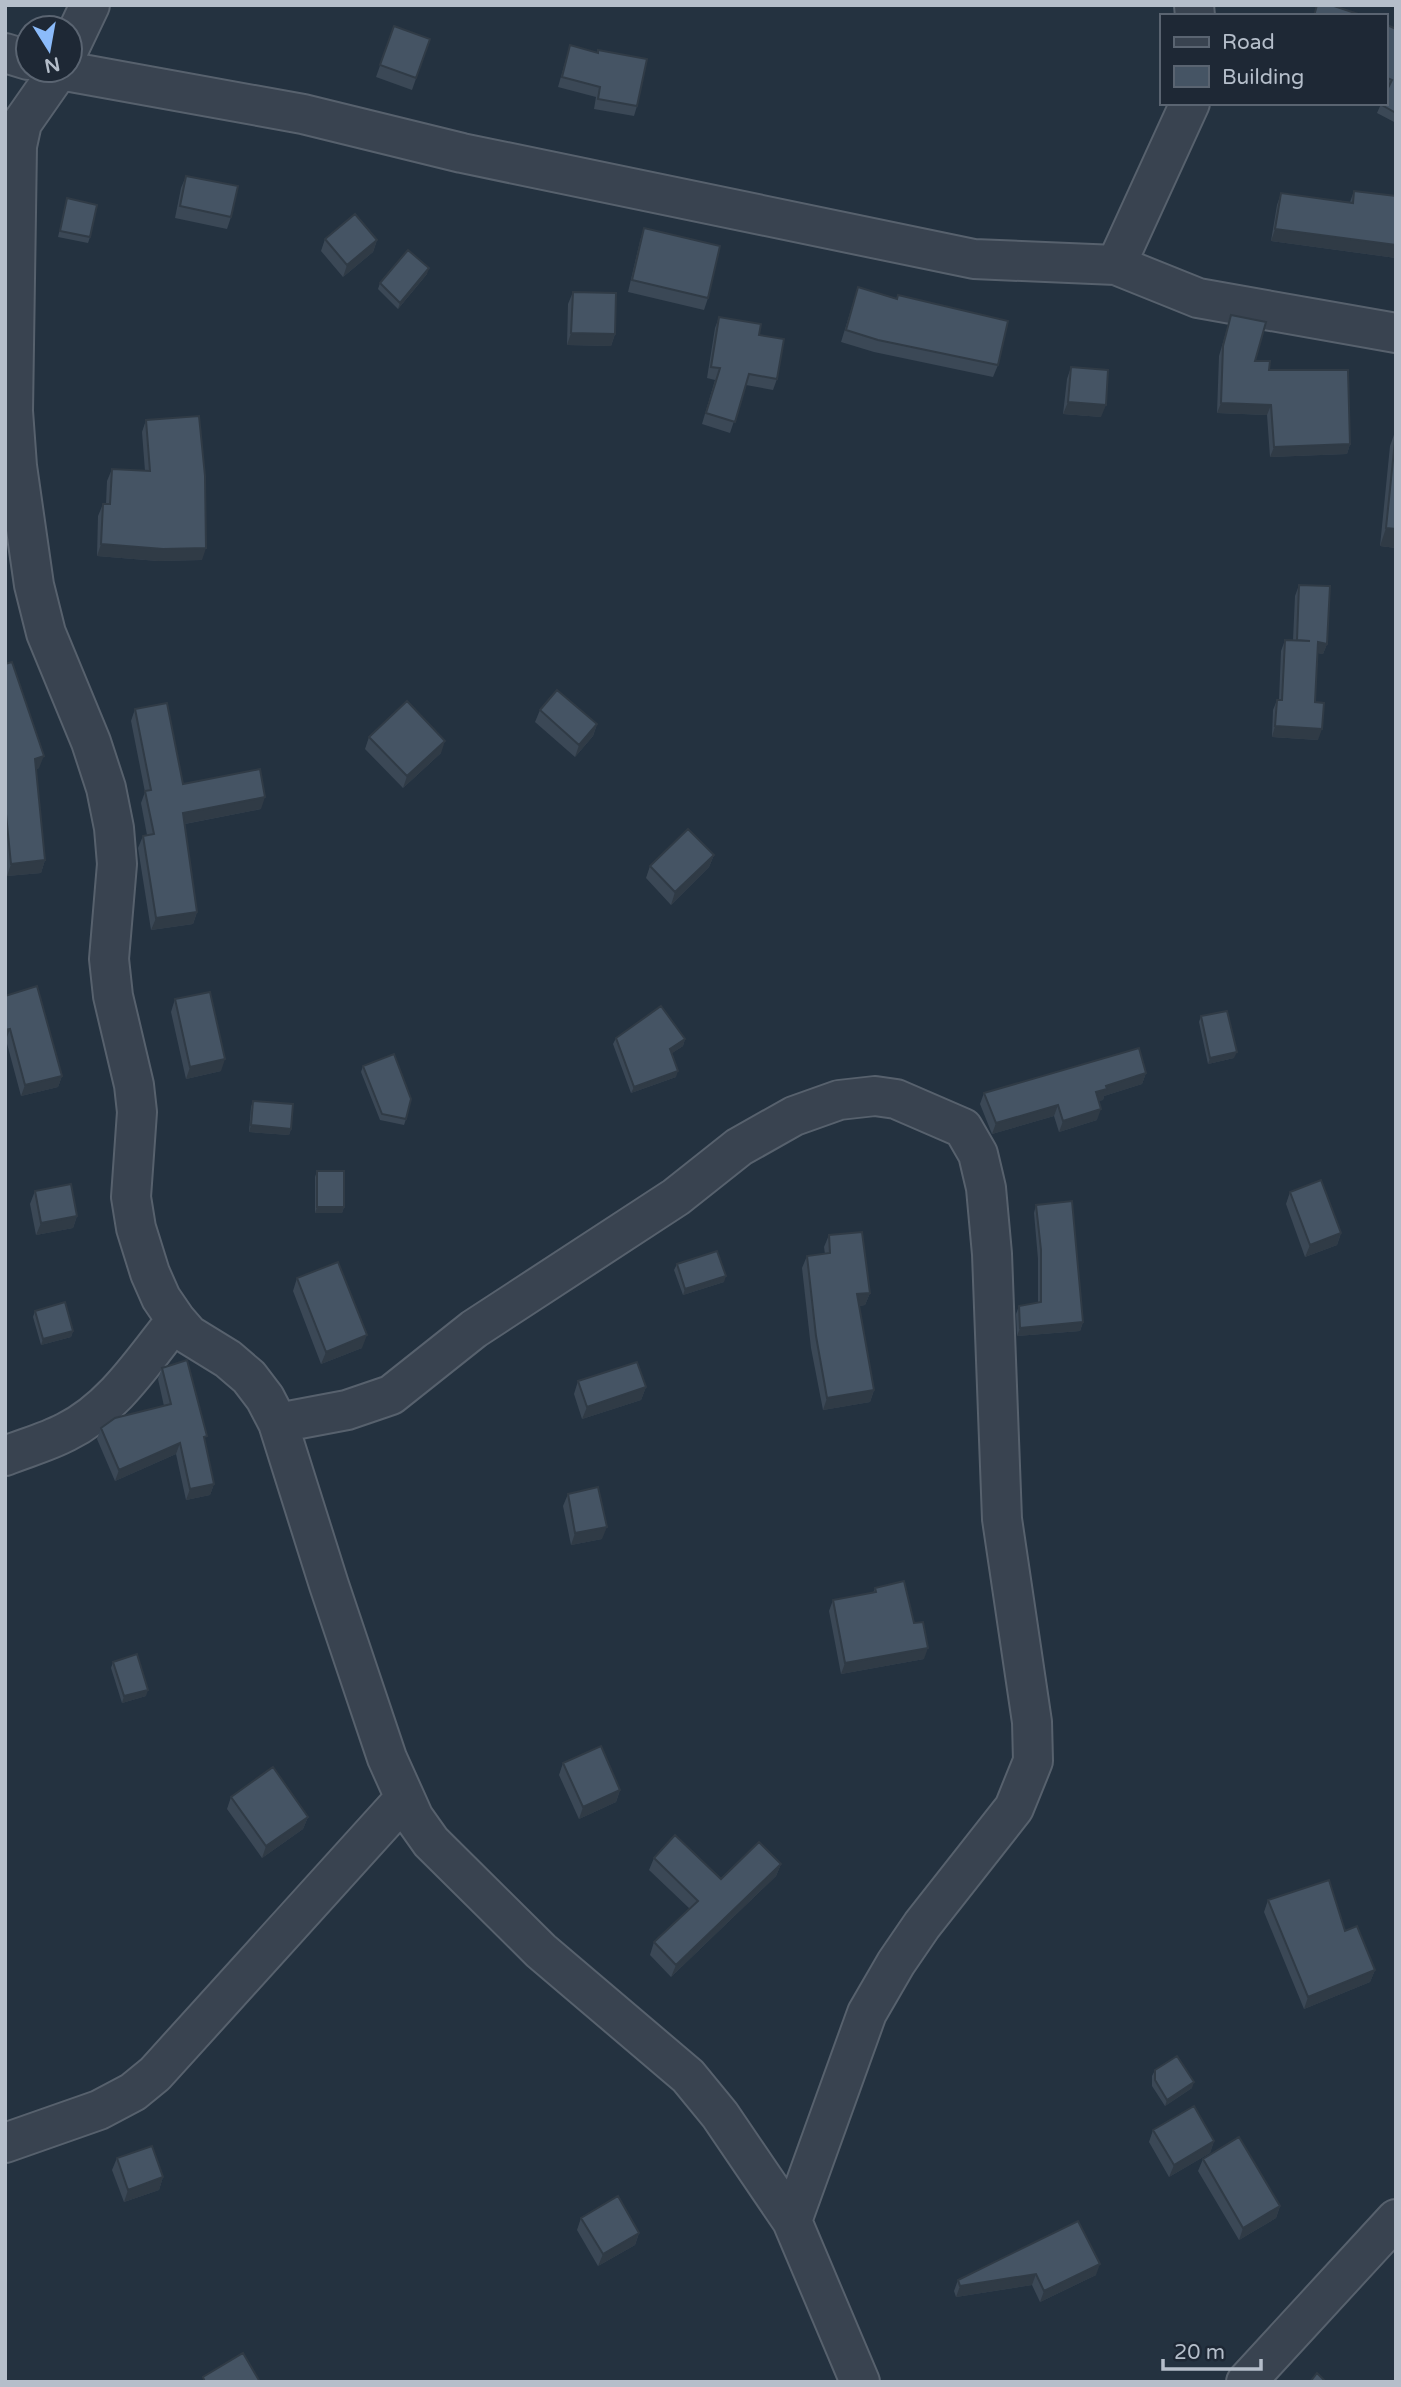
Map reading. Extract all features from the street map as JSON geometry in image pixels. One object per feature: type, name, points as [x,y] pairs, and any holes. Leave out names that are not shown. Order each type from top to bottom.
[{"type":"street","points":[[84,75],[303,114],[462,153],[974,259],[1116,265],[1198,298],[1396,333]]},
{"type":"street","points":[[49,84],[22,124],[17,146],[11,451],[34,585],[47,633],[91,742],[106,788],[114,828],[117,864],[109,959],[113,996],[134,1086],[137,1112],[131,1197],[136,1228],[150,1273],[161,1298],[176,1320],[189,1335],[228,1359],[249,1377],[265,1398],[278,1423],[387,1758],[414,1818],[431,1842],[541,1951],[688,2076],[720,2115],[792,2221],[860,2382]]},
{"type":"street","points":[[1116,265],[1190,105]]},
{"type":"street","points":[[278,1423],[347,1410],[391,1395],[474,1329],[676,1198],[739,1147],[794,1116],[839,1100],[875,1096],[896,1099],[963,1128],[978,1154],[986,1188],[992,1254],[1002,1519],[1032,1722],[1033,1761],[1014,1808],[922,1925],[867,2012],[792,2221]]},
{"type":"street","points":[[5,1456],[66,1433],[92,1416],[117,1393],[176,1320]]},
{"type":"street","points":[[5,2143],[99,2110],[134,2092],[155,2074],[404,1799]]},
{"type":"street","points":[[1246,2382],[1396,2218]]},
{"type":"building","points":[[1317,5],[1331,5],[1358,14],[1315,14]]},
{"type":"building","points":[[1387,25],[1396,29],[1396,113],[1382,105],[1387,105],[1387,90],[1392,80],[1387,78]]},
{"type":"building","points":[[394,26],[430,39],[416,78],[380,65]]},
{"type":"building","points":[[570,45],[598,53],[598,50],[647,59],[637,106],[598,99],[600,87],[562,77]]},
{"type":"building","points":[[186,176],[238,186],[231,217],[180,206]]},
{"type":"building","points":[[1354,191],[1396,196],[1396,245],[1275,229],[1281,193],[1353,203]]},
{"type":"building","points":[[67,198],[97,205],[90,237],[60,231]]},
{"type":"building","points":[[355,214],[377,240],[347,265],[325,239]]},
{"type":"building","points":[[644,228],[720,246],[708,298],[632,280]]},
{"type":"building","points":[[408,250],[429,268],[400,303],[380,283]]},
{"type":"building","points":[[858,287],[897,299],[898,295],[1008,321],[998,365],[878,340],[846,330]]},
{"type":"building","points":[[573,292],[616,293],[615,334],[571,333]]},
{"type":"building","points":[[1231,315],[1266,322],[1255,361],[1270,361],[1269,370],[1348,370],[1350,444],[1274,447],[1271,405],[1221,403],[1223,346]]},
{"type":"building","points":[[719,317],[761,324],[759,335],[784,339],[777,379],[749,374],[735,422],[706,413],[720,368],[711,367]]},
{"type":"building","points":[[1071,367],[1108,370],[1106,405],[1068,402]]},
{"type":"building","points":[[199,416],[205,476],[206,548],[163,549],[101,544],[103,504],[110,504],[112,469],[150,471],[146,420]]},
{"type":"building","points":[[1396,431],[1396,529],[1386,528]]},
{"type":"building","points":[[1299,585],[1330,586],[1327,644],[1318,642],[1315,702],[1324,703],[1322,729],[1275,726],[1277,700],[1282,700],[1285,640],[1310,641],[1297,640]]},
{"type":"building","points":[[12,662],[44,756],[35,759],[45,860],[11,864],[5,804],[5,664]]},
{"type":"building","points":[[557,690],[597,724],[579,745],[540,710]]},
{"type":"building","points":[[407,701],[445,741],[407,776],[369,737]]},
{"type":"building","points":[[167,703],[183,784],[260,769],[265,797],[183,813],[197,912],[156,918],[143,836],[154,834],[145,791],[151,790],[135,709]]},
{"type":"building","points":[[688,829],[714,855],[675,892],[650,866]]},
{"type":"building","points":[[37,986],[62,1076],[25,1085],[10,1029],[5,1030],[5,996]]},
{"type":"building","points":[[210,992],[225,1059],[190,1067],[175,999]]},
{"type":"building","points":[[661,1006],[685,1039],[670,1049],[678,1071],[634,1087],[616,1038]]},
{"type":"building","points":[[1227,1011],[1237,1052],[1210,1058],[1201,1016]]},
{"type":"building","points":[[1139,1048],[1146,1073],[1096,1092],[1101,1109],[1063,1121],[1058,1105],[996,1123],[984,1093]]},
{"type":"building","points":[[394,1054],[411,1099],[406,1119],[382,1114],[363,1066]]},
{"type":"building","points":[[253,1101],[293,1104],[291,1129],[251,1125]]},
{"type":"building","points":[[317,1171],[344,1171],[344,1207],[317,1207]]},
{"type":"building","points":[[1321,1180],[1341,1233],[1310,1245],[1290,1192]]},
{"type":"building","points":[[71,1184],[77,1216],[41,1223],[35,1191]]},
{"type":"building","points":[[1072,1201],[1083,1322],[1020,1328],[1019,1306],[1041,1302],[1041,1250],[1036,1205]]},
{"type":"building","points":[[862,1232],[870,1293],[857,1294],[874,1390],[827,1398],[816,1336],[807,1256],[830,1253],[829,1235]]},
{"type":"building","points":[[717,1251],[726,1276],[685,1289],[677,1264]]},
{"type":"building","points":[[338,1262],[367,1335],[326,1352],[297,1278]]},
{"type":"building","points":[[65,1302],[73,1331],[43,1339],[35,1311]]},
{"type":"building","points":[[187,1360],[207,1436],[204,1437],[214,1484],[190,1489],[180,1443],[119,1470],[101,1428],[115,1418],[171,1404],[162,1368]]},
{"type":"building","points":[[637,1362],[646,1387],[587,1407],[578,1381]]},
{"type":"building","points":[[598,1487],[607,1527],[575,1533],[568,1494]]},
{"type":"building","points":[[904,1581],[914,1623],[923,1622],[928,1648],[845,1663],[833,1600],[876,1592],[875,1588]]},
{"type":"building","points":[[137,1654],[148,1690],[124,1696],[113,1662]]},
{"type":"building","points":[[601,1746],[620,1790],[583,1807],[563,1763]]},
{"type":"building","points":[[273,1767],[308,1817],[266,1846],[231,1797]]},
{"type":"building","points":[[675,1835],[721,1879],[759,1842],[781,1864],[676,1965],[654,1942],[698,1901],[654,1858]]},
{"type":"building","points":[[1329,1880],[1345,1931],[1357,1926],[1375,1970],[1308,1997],[1268,1900]]},
{"type":"building","points":[[1177,2056],[1194,2082],[1167,2100],[1155,2080],[1155,2070]]},
{"type":"building","points":[[1194,2106],[1214,2141],[1174,2165],[1153,2130]]},
{"type":"building","points":[[1239,2137],[1280,2206],[1243,2228],[1203,2159]]},
{"type":"building","points":[[152,2146],[163,2177],[128,2190],[117,2158]]},
{"type":"building","points":[[618,2196],[639,2233],[603,2254],[581,2218]]},
{"type":"building","points":[[1078,2221],[1100,2264],[1044,2291],[1036,2274],[960,2286],[958,2280]]},
{"type":"building","points":[[243,2353],[260,2382],[205,2382],[203,2377]]},
{"type":"building","points":[[1317,2373],[1326,2382],[1310,2382]]}]
